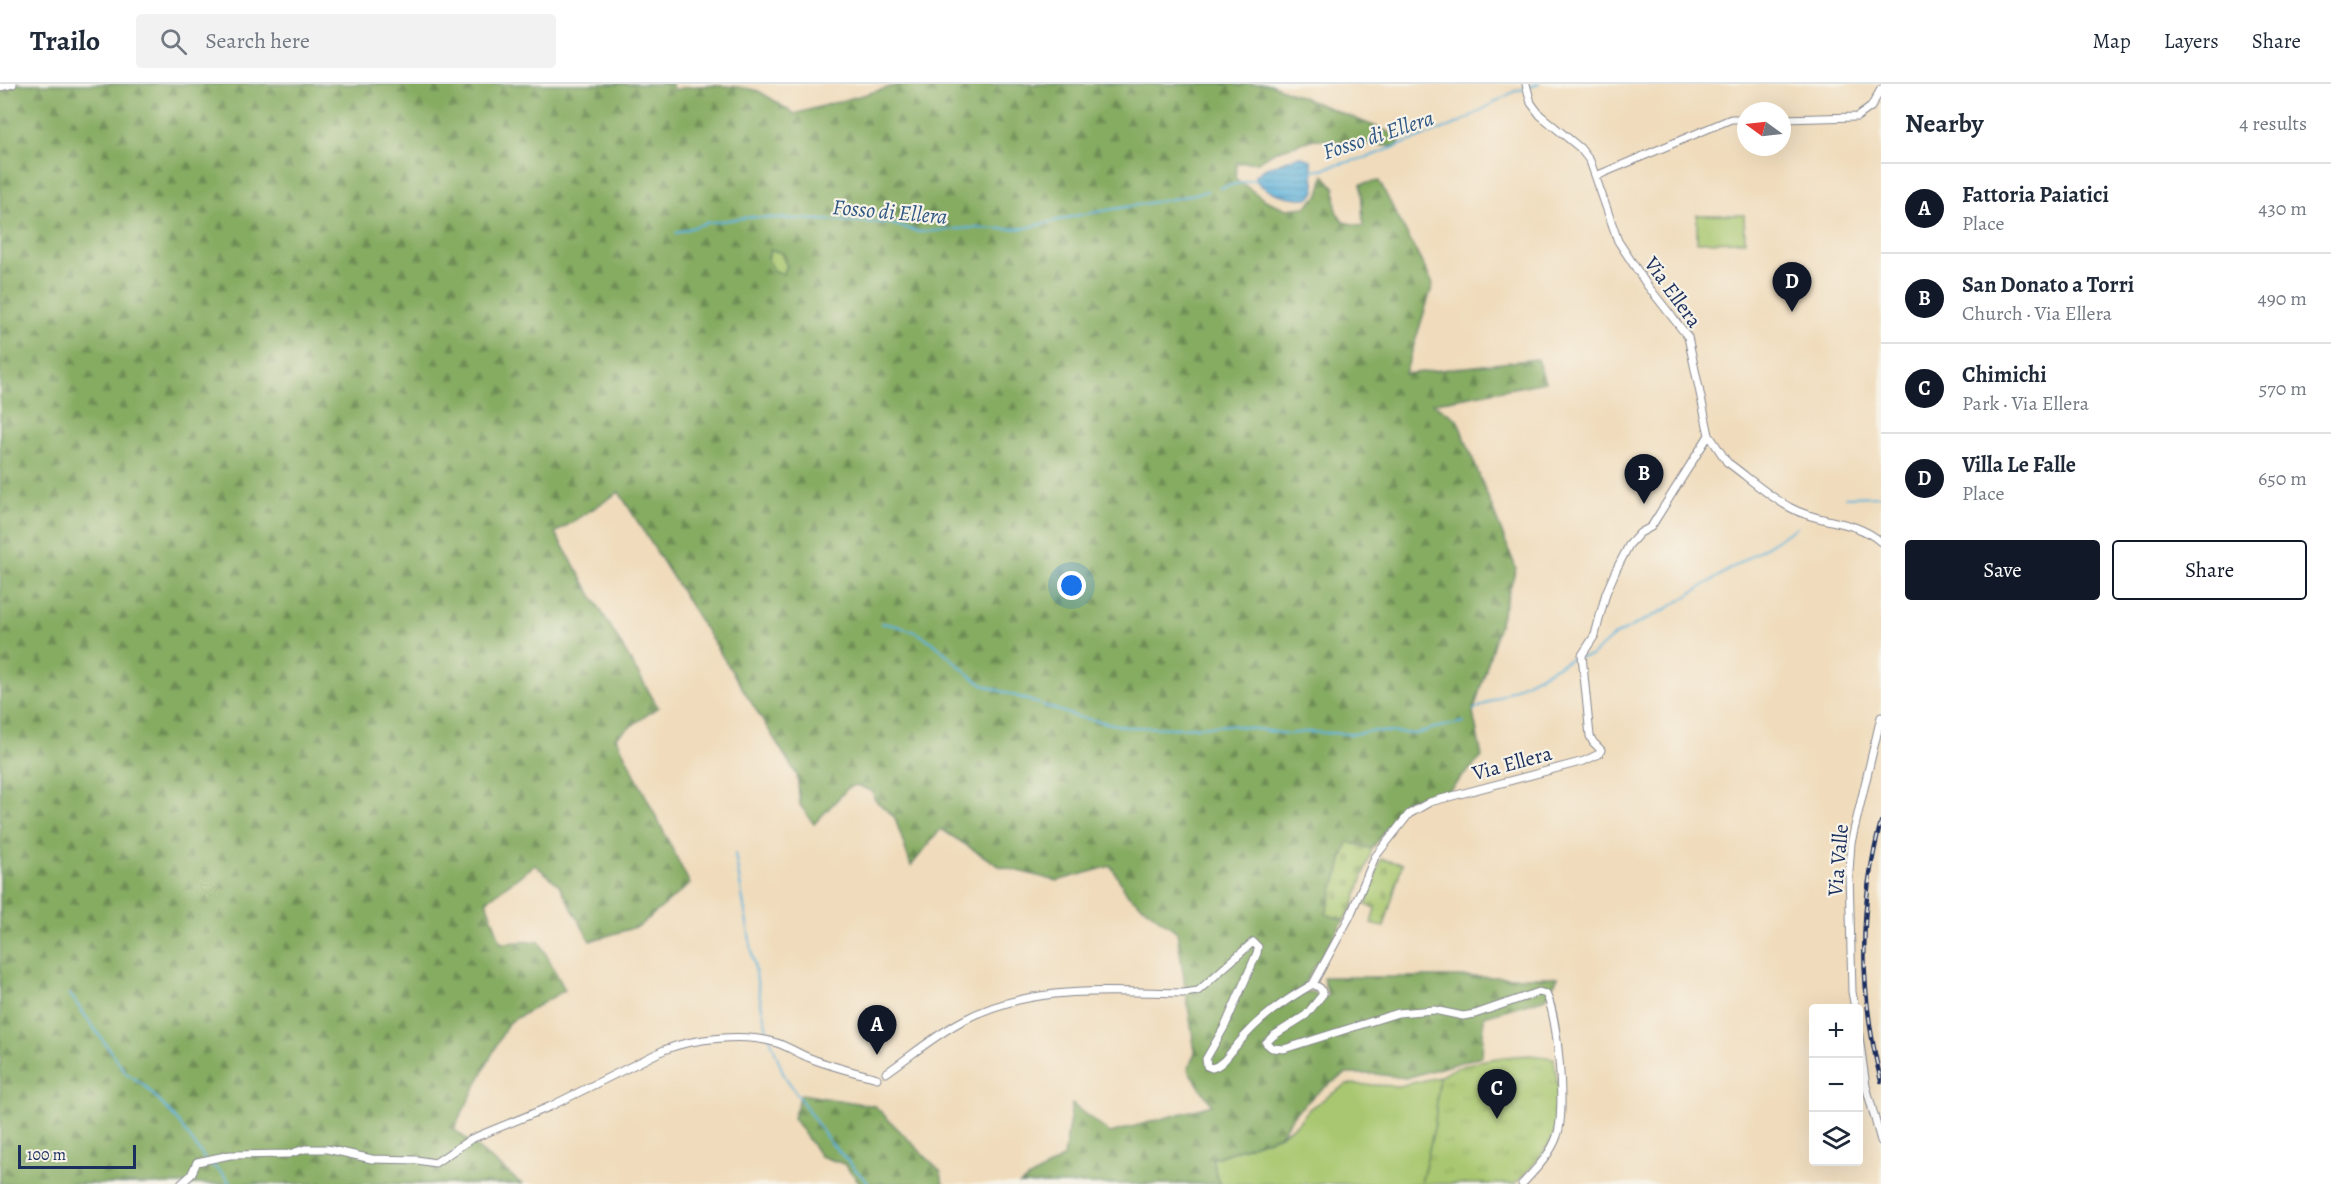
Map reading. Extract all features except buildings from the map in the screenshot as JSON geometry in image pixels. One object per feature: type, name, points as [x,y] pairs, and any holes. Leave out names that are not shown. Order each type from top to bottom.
[{"type":"street","points":[[0,87],[13,84]]},
{"type":"street","name":"Via Ellera","points":[[1522,1184],[1548,1153],[1556,1138],[1560,1121],[1559,1069],[1552,1004],[1546,994],[1539,992],[1463,1016],[1434,1010],[1398,1013],[1284,1049],[1272,1048],[1266,1043],[1306,1015],[1323,994],[1320,988],[1313,984],[1350,916],[1370,865],[1409,814],[1430,802],[1584,761],[1599,754],[1601,750],[1590,736],[1582,659],[1595,635],[1606,593],[1629,546],[1640,533],[1651,527],[1709,435],[1688,338],[1647,285],[1618,241],[1590,161],[1580,148],[1540,114],[1531,103],[1526,87]]},
{"type":"street","points":[[1791,119],[1857,117],[1871,106],[1881,89]]},
{"type":"street","points":[[1596,176],[1731,119],[1737,119]]},
{"type":"street","points":[[1709,435],[1727,462],[1792,509],[1869,532],[1881,542]]},
{"type":"street","name":"Via Valle","points":[[1854,1004],[1849,873],[1851,843],[1881,717]]},
{"type":"street","points":[[886,1073],[962,1020],[1018,999],[1072,992],[1183,993],[1198,991],[1253,942],[1258,945],[1257,953],[1225,1026],[1206,1059],[1207,1066],[1215,1068],[1276,1006],[1313,984]]},
{"type":"street","points":[[181,1184],[191,1175],[197,1162],[230,1155],[289,1154],[305,1149],[327,1149],[372,1159],[417,1160],[435,1163],[471,1139],[549,1107],[672,1047],[712,1040],[766,1040],[841,1069],[877,1078]]},
{"type":"street","points":[[1862,1058],[1866,1086],[1881,1141]]},
{"type":"green space","points":[[0,84],[672,84],[673,90],[727,86],[758,91],[794,114],[902,84],[1234,84],[1241,86],[1242,84],[1270,84],[1401,137],[1397,147],[1314,139],[1274,152],[1258,162],[1237,163],[1235,178],[1265,200],[1287,209],[1305,207],[1319,195],[1324,175],[1335,188],[1336,211],[1343,222],[1363,226],[1361,184],[1379,181],[1433,284],[1405,374],[1537,359],[1545,382],[1433,403],[1457,419],[1516,568],[1473,713],[1482,757],[1449,790],[1406,800],[1372,849],[1348,842],[1326,914],[1344,920],[1302,987],[1303,993],[1313,992],[1322,999],[1328,996],[1323,977],[1558,977],[1546,998],[1484,1016],[1482,1056],[1406,1078],[1375,1074],[1345,1074],[1322,1089],[1295,1113],[1280,1135],[1212,1159],[1219,1184],[1020,1184],[1064,1157],[1072,1104],[1110,1133],[1212,1105],[1188,1070],[1195,1052],[1177,932],[1128,895],[1111,866],[1057,881],[999,866],[941,829],[911,866],[895,818],[874,799],[873,792],[857,785],[849,787],[814,824],[800,805],[797,775],[619,492],[555,533],[658,707],[616,737],[690,884],[639,926],[590,941],[559,885],[535,865],[486,901],[501,943],[539,941],[565,990],[508,1023],[454,1129],[522,1184],[0,1184]],"holes":[[[770,250],[780,252],[787,266],[783,274],[773,270],[768,259]]]},
{"type":"green space","points":[[1697,215],[1744,215],[1745,241],[1697,242]]},
{"type":"green space","points":[[770,250],[780,252],[787,266],[783,275],[773,270],[768,259]]},
{"type":"green space","points":[[1348,842],[1372,849],[1353,907],[1344,920],[1326,914]]},
{"type":"green space","points":[[1381,859],[1402,864],[1384,927],[1371,924],[1375,908],[1366,905]]},
{"type":"green space","points":[[1530,1055],[1554,1058],[1559,1100],[1559,1114],[1554,1134],[1537,1161],[1515,1184],[1421,1184],[1435,1124],[1439,1077],[1471,1063],[1494,1058]]},
{"type":"green space","points":[[1439,1077],[1435,1124],[1421,1184],[1219,1184],[1212,1159],[1280,1135],[1297,1124],[1310,1108],[1347,1084],[1399,1086]]},
{"type":"green space","points":[[801,1094],[875,1106],[941,1172],[943,1184],[861,1184],[844,1164],[820,1156],[793,1118]]},
{"type":"water","points":[[1299,156],[1311,160],[1315,191],[1311,197],[1297,198],[1278,194],[1257,182],[1255,176],[1266,168]]},
{"type":"waterway","name":"Fosso di Ellera","points":[[1310,172],[1371,156],[1459,123],[1513,92],[1539,84]]},
{"type":"waterway","name":"Fosso di Ellera","points":[[1219,188],[1257,179]]},
{"type":"waterway","name":"Fosso di Ellera","points":[[676,233],[706,223],[751,217],[888,223],[920,232],[970,228],[1026,228],[1079,215],[1207,191]]},
{"type":"waterway","points":[[1845,497],[1881,496]]},
{"type":"waterway","points":[[1474,710],[1573,658],[1591,656],[1614,636],[1668,608],[1797,527]]},
{"type":"waterway","points":[[881,623],[914,632],[927,639],[983,685],[1078,717],[1127,727],[1178,728],[1230,725],[1288,734],[1306,732],[1353,734],[1373,731],[1416,734],[1464,722]]},
{"type":"waterway","points":[[735,854],[761,1004],[767,1030],[784,1075],[829,1141],[869,1184]]},
{"type":"waterway","points":[[69,993],[126,1073],[144,1085],[176,1119],[205,1159]]},
{"type":"waterway","points":[[209,1163],[231,1184]]},
{"type":"railway","points":[[1881,822],[1868,886],[1864,952],[1869,1017],[1881,1081]]},
{"type":"place","name":"Villa Le Falle","points":[[1792,312]]},
{"type":"place","name":"San Donato a Torri","points":[[1644,504]]},
{"type":"place","name":"Fattoria Paiatici","points":[[877,1055]]},
{"type":"place","name":"Chimichi","points":[[1497,1119]]}]
